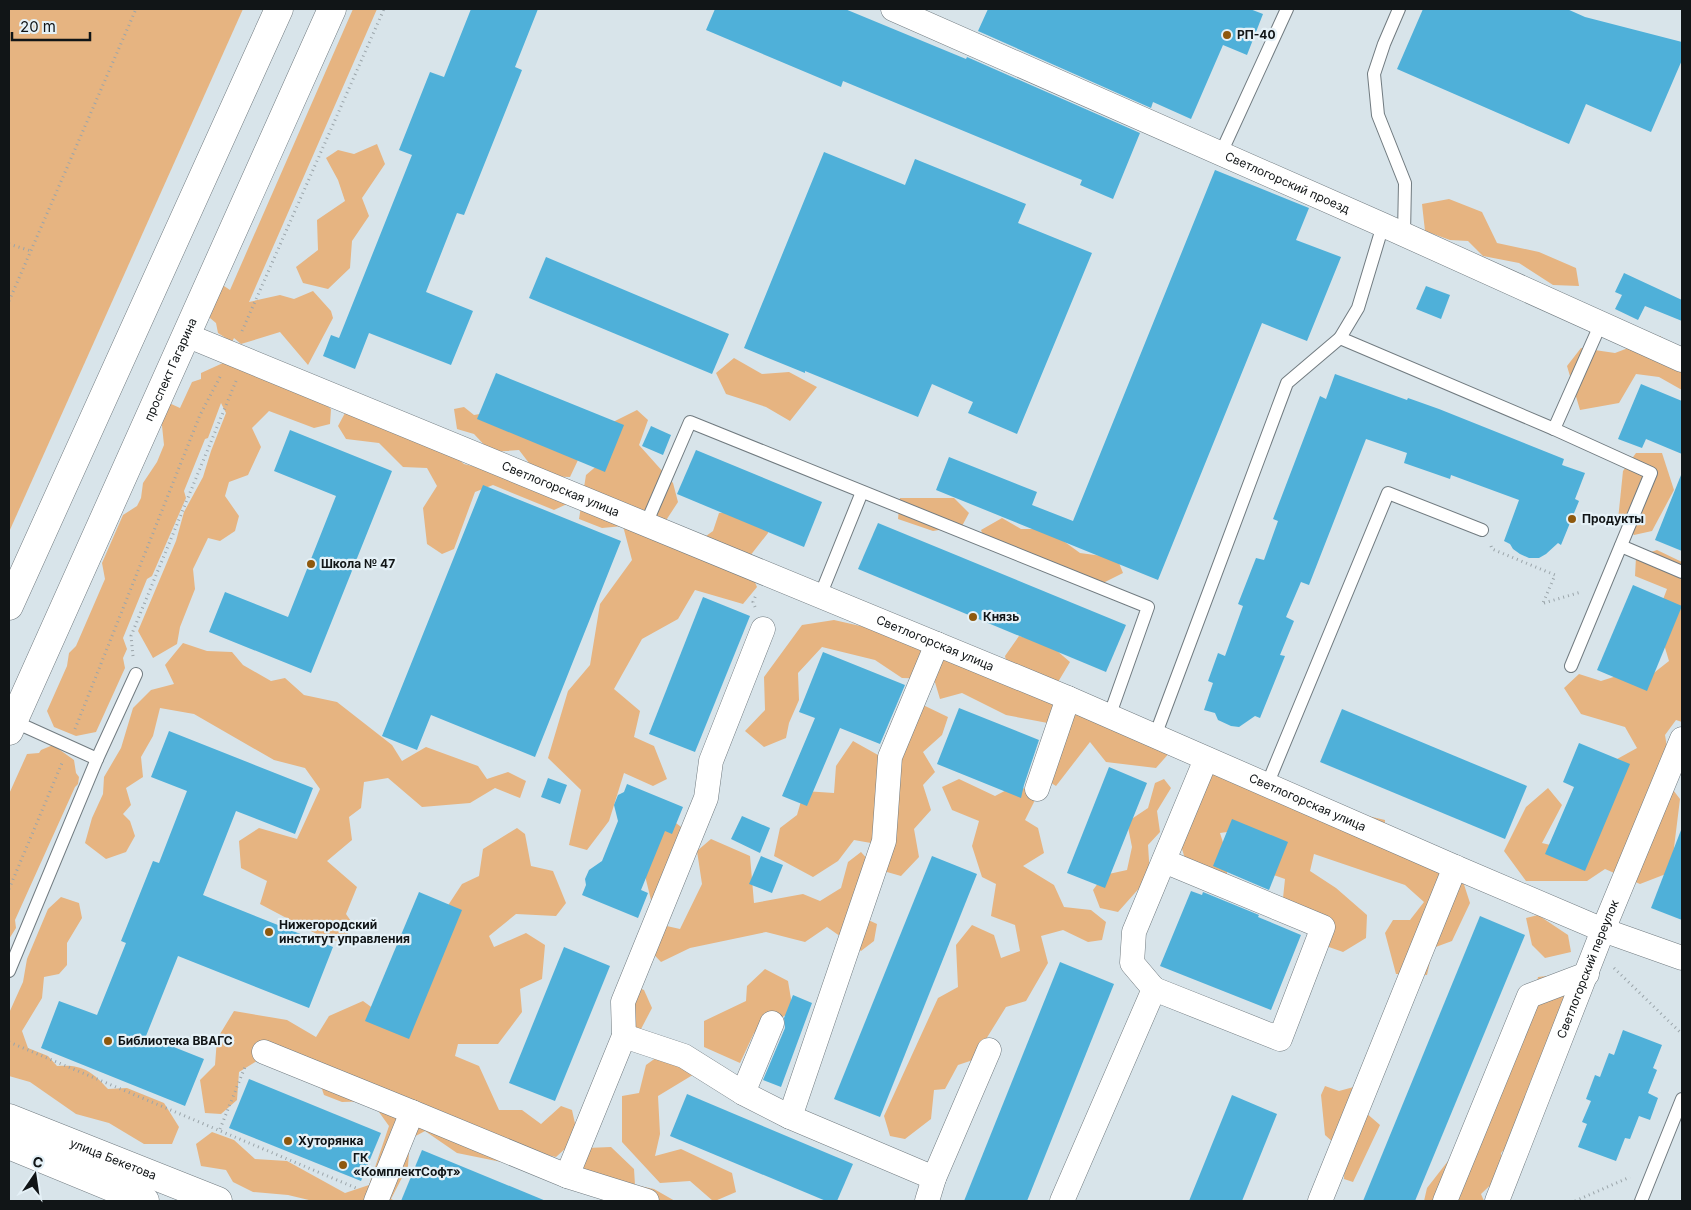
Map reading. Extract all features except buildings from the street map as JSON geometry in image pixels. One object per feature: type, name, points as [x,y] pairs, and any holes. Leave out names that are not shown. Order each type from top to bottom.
[{"type":"main road","points":[[9,606],[279,9]]},
{"type":"main road","name":"проспект Гагарина","points":[[11,726],[332,9]]},
{"type":"main road","name":"улица Бекетова","points":[[11,1132],[145,1201]]},
{"type":"main road","name":"улица Бекетова","points":[[11,1132],[218,1201]]},
{"type":"street","name":"Светлогорский проезд","points":[[893,9],[1383,224],[1682,360]]},
{"type":"street","name":"Светлогорская улица","points":[[186,335],[1068,698],[1454,867],[1600,940],[1682,958]]},
{"type":"street","points":[[567,1176],[624,1036],[623,1002],[706,798],[711,761],[763,629]]},
{"type":"street","points":[[790,1117],[884,841],[890,757],[937,644]]},
{"type":"street","points":[[1037,789],[1068,698]]},
{"type":"street","name":"Светлогорский переулок","points":[[1497,1201],[1682,739]]},
{"type":"street","points":[[1164,861],[1324,927],[1280,1039],[1154,989],[1132,964],[1134,932],[1206,759]]},
{"type":"street","points":[[1320,1201],[1454,867]]},
{"type":"street","points":[[1445,1201],[1529,996],[1587,974]]},
{"type":"street","points":[[1062,1201],[1154,989]]},
{"type":"street","points":[[742,1093],[772,1023]]},
{"type":"street","points":[[624,1036],[684,1056],[742,1093],[790,1117],[934,1178]]},
{"type":"street","points":[[927,1201],[934,1178],[989,1050]]},
{"type":"street","points":[[264,1052],[567,1176],[647,1201]]},
{"type":"street","points":[[377,1199],[412,1112]]},
{"type":"lane","points":[[1221,153],[1287,9]]},
{"type":"lane","points":[[1398,9],[1374,74],[1378,115],[1405,183],[1404,234]]},
{"type":"lane","points":[[1155,736],[1287,383],[1340,338],[1358,308],[1383,224]]},
{"type":"lane","points":[[1554,429],[1601,323]]},
{"type":"lane","points":[[1340,338],[1554,429],[1651,473],[1571,666]]},
{"type":"lane","points":[[646,524],[690,422],[1148,607],[1109,717]]},
{"type":"lane","points":[[820,596],[862,492]]},
{"type":"lane","points":[[1267,785],[1388,493],[1482,530]]},
{"type":"lane","points":[[1621,546],[1682,572]]},
{"type":"lane","points":[[9,971],[97,759],[136,674]]},
{"type":"lane","points":[[11,726],[69,746],[97,759]]},
{"type":"lane","points":[[1641,1201],[1682,1099]]},
{"type":"path","points":[[9,301],[136,9]]},
{"type":"path","points":[[9,889],[69,746],[200,415],[232,353],[384,9]]},
{"type":"path","points":[[9,244],[31,251]]},
{"type":"path","points":[[136,674],[131,636],[236,382],[232,353]]},
{"type":"path","points":[[1482,530],[1492,549],[1555,575],[1544,603],[1604,585]]},
{"type":"path","points":[[763,629],[753,602],[765,573]]},
{"type":"path","points":[[1600,940],[1682,1034]]},
{"type":"path","points":[[9,1042],[220,1129],[377,1199]]},
{"type":"path","points":[[220,1129],[248,1060],[264,1052]]},
{"type":"path","points":[[1575,1201],[1655,1165]]},
{"type":"shaded area","points":[[9,9],[243,9],[9,532]]},
{"type":"shaded area","points":[[353,9],[377,9],[249,302],[280,295],[294,299],[313,291],[331,311],[333,318],[308,365],[280,332],[241,344],[234,338],[232,342],[218,333],[216,323],[204,313],[221,284],[230,290]]},
{"type":"shaded area","points":[[377,144],[385,164],[362,198],[369,216],[352,241],[350,268],[328,289],[303,283],[296,267],[318,250],[317,220],[345,201],[338,180],[326,158],[338,150],[354,154]]},
{"type":"shaded area","points":[[1449,199],[1482,212],[1497,243],[1539,252],[1576,268],[1579,286],[1553,285],[1519,263],[1483,256],[1468,241],[1450,240],[1425,231],[1422,204]]},
{"type":"shaded area","points":[[1660,336],[1682,353],[1682,390],[1659,377],[1636,374],[1619,403],[1580,410],[1567,366],[1581,348],[1615,353]]},
{"type":"shaded area","points":[[734,358],[762,374],[789,372],[817,387],[790,421],[766,407],[726,394],[716,373]]},
{"type":"shaded area","points":[[223,363],[320,400],[331,409],[330,424],[314,428],[269,411],[252,428],[261,447],[248,475],[229,482],[225,496],[239,516],[235,531],[220,541],[208,538],[193,569],[195,589],[180,627],[177,644],[153,658],[138,631],[176,541],[184,512],[203,477],[226,413],[221,403],[208,438],[205,439],[184,491],[186,498],[152,576],[147,579],[123,638],[127,649],[123,658],[125,668],[96,732],[76,736],[54,727],[47,711],[67,666],[69,653],[76,646],[105,579],[102,563],[123,515],[137,506],[141,498],[143,483],[157,462],[164,445],[161,416],[169,403],[180,408],[192,382],[201,379],[201,373]]},
{"type":"shaded area","points":[[464,407],[474,415],[497,411],[578,460],[570,477],[539,476],[519,450],[491,452],[474,434],[457,429],[454,409]]},
{"type":"shaded area","points":[[637,410],[648,420],[639,445],[673,483],[678,502],[663,525],[688,549],[713,531],[719,513],[747,509],[773,516],[768,533],[746,561],[757,587],[743,604],[695,590],[678,619],[642,639],[614,689],[640,711],[634,737],[654,746],[667,779],[653,786],[624,773],[609,821],[587,850],[569,845],[581,790],[548,758],[568,691],[590,665],[600,604],[632,560],[623,526],[602,528],[579,519],[586,475],[607,457],[601,428]]},
{"type":"shaded area","points":[[345,413],[435,441],[464,464],[503,474],[522,486],[552,489],[567,504],[554,510],[493,485],[475,492],[454,549],[442,554],[427,544],[423,508],[437,486],[427,468],[403,467],[379,443],[346,439],[338,426]]},
{"type":"shaded area","points":[[1636,453],[1662,453],[1674,490],[1652,531],[1634,535],[1618,520],[1623,471]]},
{"type":"shaded area","points":[[900,498],[954,498],[969,513],[962,526],[933,531],[898,519]]},
{"type":"shaded area","points":[[1002,518],[1021,529],[1047,529],[1080,553],[1117,558],[1123,573],[1091,589],[988,548],[981,530]]},
{"type":"shaded area","points":[[1657,550],[1682,562],[1682,722],[1676,720],[1665,735],[1668,753],[1657,769],[1680,799],[1671,872],[1640,884],[1605,869],[1587,881],[1526,881],[1504,851],[1526,807],[1548,788],[1562,805],[1542,843],[1571,850],[1599,769],[1637,748],[1625,727],[1581,714],[1564,688],[1579,674],[1601,681],[1626,673],[1641,683],[1669,661],[1656,618],[1667,589],[1635,576],[1636,557]]},
{"type":"shaded area","points":[[834,620],[913,638],[1010,679],[1005,656],[1019,636],[1049,644],[1070,662],[1055,687],[1171,751],[1156,768],[1106,762],[1090,742],[1056,786],[1040,776],[1053,724],[1006,715],[962,693],[940,699],[934,679],[902,678],[875,660],[822,647],[798,673],[799,700],[789,723],[786,738],[764,747],[745,731],[765,710],[764,677],[802,625]]},
{"type":"shaded area","points":[[183,643],[207,651],[232,652],[243,665],[271,681],[285,678],[304,695],[337,702],[392,745],[402,761],[426,747],[478,766],[487,779],[508,772],[526,781],[520,798],[495,788],[470,803],[422,807],[388,778],[364,782],[361,808],[349,817],[352,840],[327,861],[357,887],[346,914],[353,924],[344,941],[328,940],[260,904],[267,881],[241,868],[239,841],[259,828],[297,839],[320,789],[305,768],[274,760],[194,714],[160,708],[153,736],[141,757],[143,777],[126,788],[131,805],[123,814],[130,821],[135,836],[126,852],[106,859],[85,843],[92,818],[103,794],[104,777],[121,748],[133,708],[151,690],[174,684],[165,665]]},
{"type":"shaded area","points":[[923,705],[948,717],[942,735],[923,752],[935,772],[923,785],[931,810],[914,829],[919,857],[901,876],[880,870],[871,843],[854,840],[838,861],[813,877],[774,856],[780,828],[797,815],[804,791],[834,793],[836,766],[853,741],[878,755],[904,742]]},
{"type":"shaded area","points":[[53,745],[74,760],[76,773],[79,777],[78,784],[15,920],[16,928],[9,939],[9,794],[27,754],[39,753],[41,750]]},
{"type":"shaded area","points":[[1214,767],[1342,823],[1368,816],[1385,820],[1384,842],[1457,863],[1470,903],[1452,941],[1433,948],[1427,975],[1396,974],[1385,933],[1393,920],[1410,920],[1424,902],[1405,885],[1314,854],[1310,871],[1336,888],[1367,915],[1366,938],[1343,952],[1312,941],[1283,898],[1285,879],[1256,869],[1241,830],[1220,833],[1227,855],[1227,882],[1187,866],[1174,821]]},
{"type":"shaded area","points":[[959,779],[995,796],[1018,784],[1036,798],[1025,820],[1038,828],[1044,853],[1023,866],[1054,885],[1064,907],[1091,910],[1106,922],[1102,940],[1088,942],[1063,930],[1041,936],[1048,963],[1026,1001],[1006,1007],[973,1060],[958,1065],[945,1089],[934,1090],[931,1119],[905,1139],[890,1136],[884,1116],[938,998],[958,987],[956,945],[972,925],[994,935],[1001,958],[1020,951],[1015,925],[991,916],[996,884],[982,877],[972,846],[979,821],[952,810],[942,787]]},
{"type":"shaded area","points":[[1164,779],[1171,788],[1157,811],[1160,832],[1148,845],[1150,876],[1118,912],[1100,908],[1093,890],[1104,875],[1127,870],[1132,847],[1127,822],[1148,808],[1155,783]]},
{"type":"shaded area","points":[[672,820],[685,830],[663,896],[651,900],[636,839]]},
{"type":"shaded area","points":[[517,828],[525,834],[531,866],[553,871],[566,903],[556,916],[516,914],[489,936],[494,947],[526,933],[545,945],[542,979],[520,989],[522,1012],[498,1044],[458,1044],[455,1056],[479,1066],[499,1110],[522,1110],[541,1124],[561,1106],[572,1110],[578,1137],[556,1157],[530,1151],[516,1165],[457,1153],[425,1131],[410,1139],[408,1166],[391,1199],[395,1201],[313,1201],[288,1195],[253,1192],[233,1182],[226,1170],[201,1166],[196,1144],[212,1132],[234,1140],[255,1159],[287,1161],[345,1193],[369,1185],[389,1126],[371,1101],[342,1102],[324,1095],[315,1069],[263,1057],[239,1072],[237,1100],[221,1114],[205,1113],[200,1080],[215,1065],[217,1039],[234,1011],[287,1020],[316,1037],[329,1016],[363,1001],[404,1031],[445,910],[462,884],[479,876],[483,849]]},
{"type":"shaded area","points":[[711,839],[750,856],[754,903],[803,894],[820,901],[841,888],[848,862],[861,852],[870,862],[851,912],[877,924],[874,941],[861,951],[827,927],[805,942],[766,932],[690,948],[661,962],[640,940],[649,922],[680,929],[702,884],[697,851]]},
{"type":"shaded area","points":[[61,897],[79,903],[82,918],[67,943],[67,965],[59,974],[44,977],[42,998],[22,1031],[28,1048],[48,1056],[57,1066],[73,1066],[86,1070],[108,1089],[127,1088],[164,1103],[179,1127],[172,1144],[144,1144],[109,1123],[76,1114],[30,1082],[9,1076],[9,1013],[23,982],[27,959],[48,909]]},
{"type":"shaded area","points":[[1538,915],[1568,935],[1571,952],[1545,958],[1532,945],[1526,918]]},
{"type":"shaded area","points":[[765,969],[788,981],[793,1011],[754,1033],[740,1063],[704,1047],[704,1021],[746,1001],[747,986]]},
{"type":"shaded area","points":[[1565,974],[1584,996],[1530,1082],[1541,1111],[1501,1153],[1503,1173],[1481,1194],[1484,1201],[1424,1201],[1427,1188],[1455,1152],[1527,1028],[1538,977]]},
{"type":"shaded area","points":[[624,982],[644,990],[652,1008],[641,1029],[615,1028],[611,1007]]},
{"type":"shaded area","points":[[664,1052],[696,1073],[658,1096],[660,1134],[655,1156],[681,1149],[732,1173],[736,1192],[715,1201],[690,1181],[660,1183],[622,1142],[622,1096],[639,1093],[646,1065]]},
{"type":"shaded area","points":[[1361,1085],[1365,1112],[1380,1125],[1353,1182],[1344,1179],[1345,1153],[1325,1135],[1321,1095],[1325,1086],[1339,1091]]},
{"type":"shaded area","points":[[611,1147],[634,1169],[635,1185],[654,1189],[675,1201],[617,1201],[579,1166],[587,1148]]},
{"type":"place","name":"РП-40","points":[[1227,35]]},
{"type":"place","name":"Продукты","points":[[1572,519]]},
{"type":"place","name":"Школа № 47","points":[[311,564]]},
{"type":"place","name":"Князь","points":[[973,617]]},
{"type":"place","name":"Нижегородский институт управления","points":[[269,932]]},
{"type":"place","name":"Библиотека ВВАГС","points":[[108,1041]]},
{"type":"place","name":"Хуторянка","points":[[288,1141]]},
{"type":"place","name":"ГК «КомплектСофт»","points":[[343,1165]]}]
